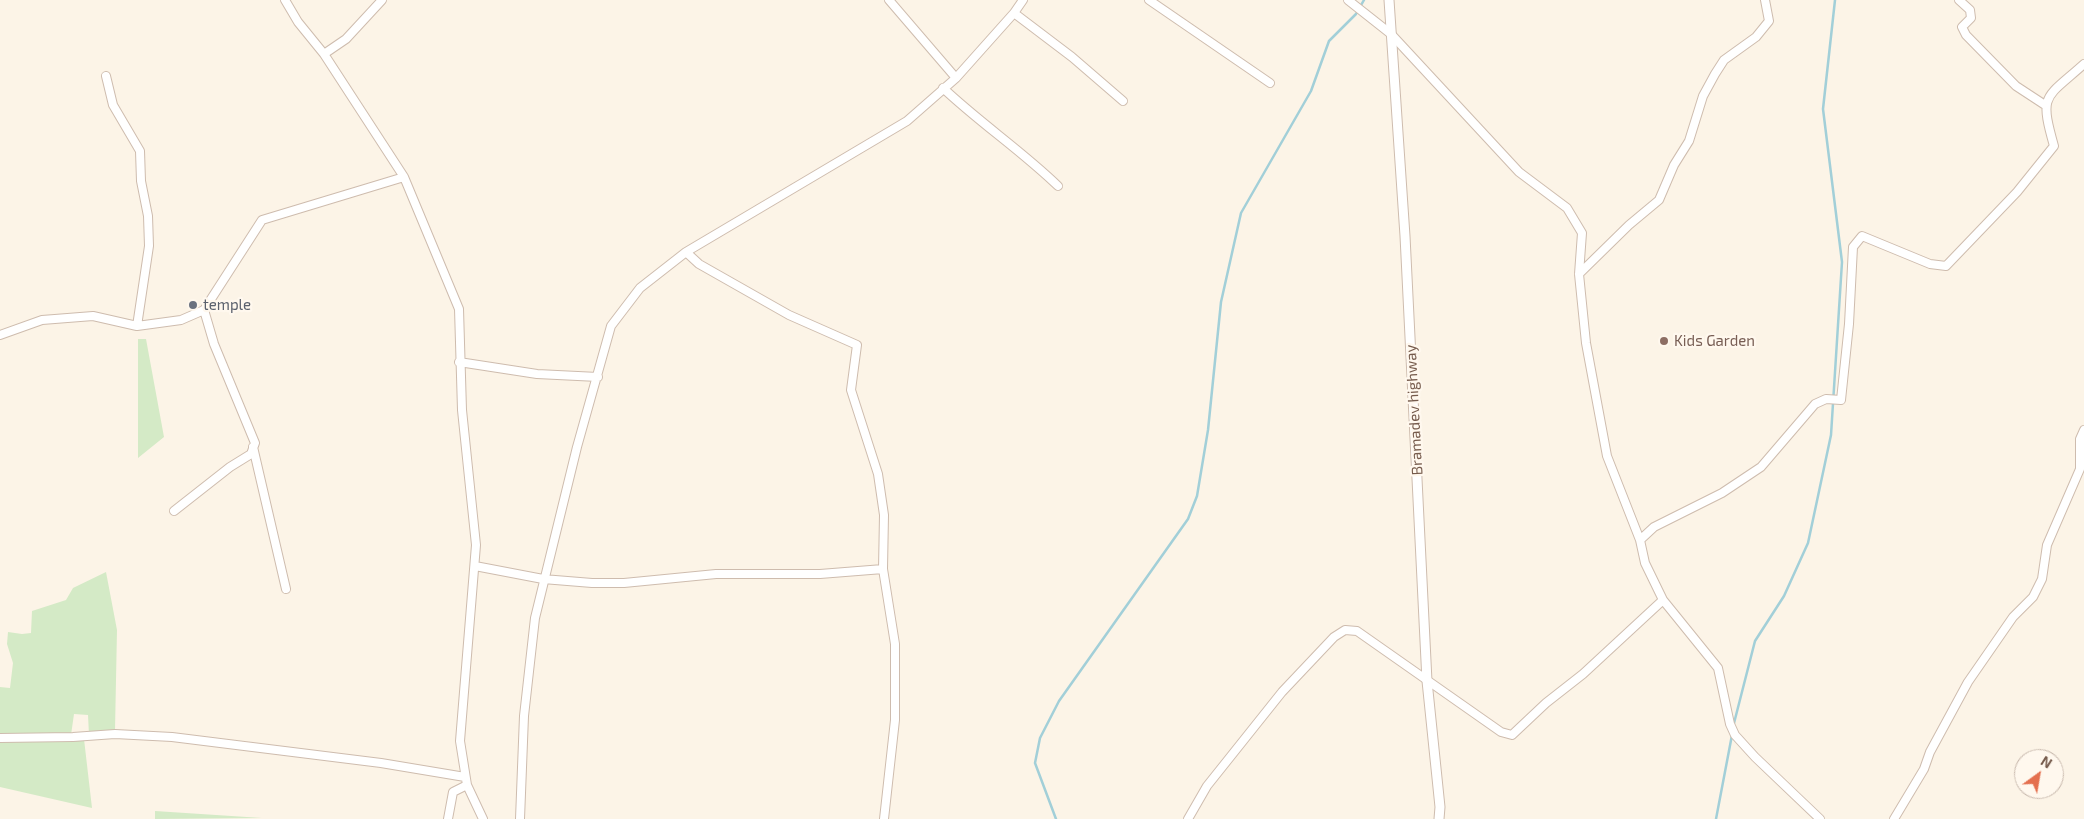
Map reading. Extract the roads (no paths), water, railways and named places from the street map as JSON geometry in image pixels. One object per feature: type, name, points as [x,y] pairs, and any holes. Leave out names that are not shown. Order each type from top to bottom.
[{"type":"street","points":[[285,0],[298,22],[324,54],[404,177],[459,309],[460,362],[476,545],[460,740],[466,781],[483,819]]},
{"type":"street","points":[[324,54],[346,39],[382,0]]},
{"type":"street","points":[[889,0],[956,78]]},
{"type":"street","points":[[520,819],[524,716],[529,663],[543,579],[611,326],[640,288],[686,252],[907,121],[956,78],[1014,13],[1022,0]]},
{"type":"street","points":[[1149,0],[1270,83]]},
{"type":"street","points":[[1348,0],[1391,34],[1519,172],[1567,208],[1582,234],[1579,274],[1586,343],[1607,456],[1640,540],[1645,562],[1663,600],[1718,668],[1730,724],[1735,735],[1755,757],[1820,819]]},
{"type":"street","name":"Bramadev highway","points":[[1390,0],[1405,236],[1427,681],[1440,807],[1439,819]]},
{"type":"street","points":[[1579,274],[1629,225],[1659,200],[1674,165],[1689,141],[1703,96],[1715,74],[1724,60],[1756,37],[1769,20],[1765,0]]},
{"type":"street","points":[[1959,0],[1970,10],[1971,18],[1962,26],[1966,35],[2016,86],[2045,105]]},
{"type":"street","points":[[1014,13],[1072,57],[1123,101]]},
{"type":"street","points":[[1640,540],[1654,527],[1722,493],[1761,467],[1816,404],[1826,399],[1841,400],[1849,324],[1853,247],[1862,236],[1930,264],[1946,266],[2018,192],[2054,146],[2045,105],[2049,95],[2084,64]]},
{"type":"street","points":[[106,76],[114,105],[140,151],[141,181],[148,216],[149,246],[137,326]]},
{"type":"street","points":[[943,88],[969,113],[1034,163],[1058,186]]},
{"type":"street","points":[[0,335],[42,320],[93,316],[137,326],[181,320],[204,310],[262,220],[404,177]]},
{"type":"street","points":[[686,252],[699,264],[789,315],[857,345],[851,390],[878,474],[884,515],[883,569],[895,644],[895,720],[884,819]]},
{"type":"street","points":[[174,511],[230,467],[251,454],[255,443],[217,353],[204,310]]},
{"type":"street","points":[[460,362],[537,374],[598,377]]},
{"type":"street","points":[[1894,819],[1924,769],[1930,752],[1968,682],[2013,618],[2033,597],[2042,579],[2047,545],[2080,469],[2080,439],[2084,430]]},
{"type":"street","points":[[253,447],[286,590]]},
{"type":"street","points":[[475,566],[543,579],[592,583],[624,583],[716,574],[820,574],[883,569]]},
{"type":"street","points":[[1188,819],[1207,786],[1282,692],[1334,637],[1345,630],[1357,631],[1501,732],[1512,735],[1663,600]]},
{"type":"street","points":[[0,738],[73,737],[116,734],[172,738],[381,762],[466,781]]},
{"type":"street","points":[[448,819],[453,792],[466,781]]},
{"type":"waterway","points":[[1056,819],[1035,763],[1040,738],[1059,701],[1188,519],[1197,496],[1208,430],[1221,302],[1241,213],[1311,91],[1329,41],[1356,14],[1364,0]]},
{"type":"waterway","points":[[1733,727],[1755,641],[1784,596],[1808,543],[1831,435],[1842,262],[1823,109],[1835,0]]},
{"type":"waterway","points":[[1716,819],[1732,735]]},
{"type":"place","name":"temple","points":[[193,305]]},
{"type":"place","name":"Kids Garden","points":[[1664,341]]}]
